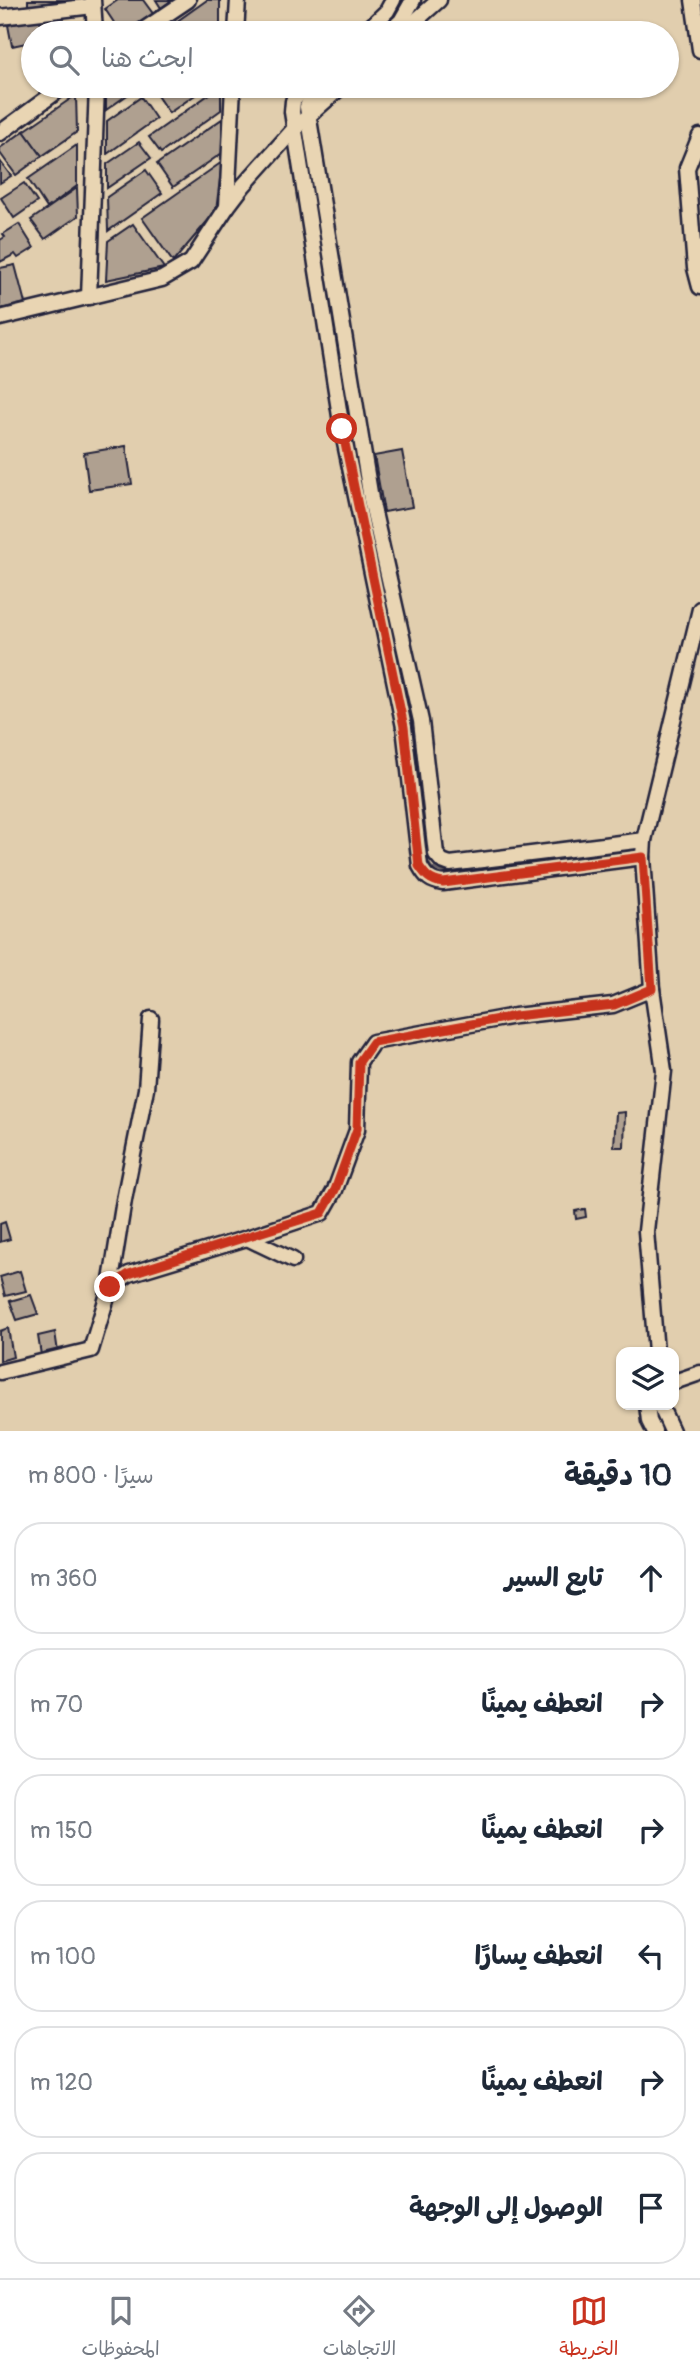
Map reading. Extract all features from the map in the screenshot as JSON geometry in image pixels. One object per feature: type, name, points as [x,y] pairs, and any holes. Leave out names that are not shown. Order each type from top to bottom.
[{"type":"street","points":[[157,21],[188,0]]},
{"type":"street","points":[[237,21],[238,0]]},
{"type":"street","points":[[377,21],[393,0]]},
{"type":"street","points":[[401,21],[413,0]]},
{"type":"street","points":[[415,21],[439,0]]},
{"type":"street","points":[[692,0],[700,50]]},
{"type":"street","points":[[0,17],[93,3],[94,21]]},
{"type":"street","points":[[0,133],[48,98]]},
{"type":"street","points":[[89,297],[97,98]]},
{"type":"street","points":[[227,207],[232,98]]},
{"type":"street","points":[[296,98],[292,113],[342,429],[404,727],[419,866],[434,882],[443,883],[643,857]]},
{"type":"street","points":[[312,98],[307,107],[308,116],[371,499],[421,721],[436,855],[442,862],[450,864],[644,840]]},
{"type":"street","points":[[0,318],[162,279],[191,262],[227,207],[295,128],[328,98]]},
{"type":"street","points":[[700,136],[687,168],[695,268],[700,288]]},
{"type":"street","points":[[356,502],[371,499]]},
{"type":"street","points":[[656,1347],[646,1231],[664,1072],[652,989],[644,840],[700,609]]},
{"type":"street","points":[[110,1287],[129,1274],[322,1213],[335,1190],[357,1129],[359,1062],[373,1042],[515,1016],[614,1005],[652,989]]},
{"type":"street","points":[[0,1372],[91,1350],[110,1287],[146,1089],[151,1019]]},
{"type":"street","points":[[247,1238],[293,1260]]},
{"type":"street","points":[[679,1380],[700,1373]]},
{"type":"street","points":[[648,1410],[649,1421],[654,1431]]},
{"type":"street","points":[[662,1410],[672,1431]]},
{"type":"building","points":[[28,0],[66,0],[28,6]]},
{"type":"building","points":[[118,0],[143,0],[154,15],[145,21],[113,21],[105,9]]},
{"type":"building","points":[[156,0],[172,0],[161,8]]},
{"type":"building","points":[[207,0],[220,0],[220,21],[177,21]]},
{"type":"building","points":[[21,23],[21,44],[12,46],[8,25]]},
{"type":"building","points":[[72,98],[76,98],[77,132],[42,156],[24,131]]},
{"type":"building","points":[[106,98],[123,98],[106,110]]},
{"type":"building","points":[[140,98],[156,119],[107,154],[107,121]]},
{"type":"building","points":[[159,98],[191,98],[169,113]]},
{"type":"building","points":[[204,98],[221,98],[221,110],[161,153],[149,137]]},
{"type":"building","points":[[222,119],[222,153],[173,187],[157,164]]},
{"type":"building","points":[[24,131],[42,156],[16,175],[0,153],[0,148]]},
{"type":"building","points":[[139,142],[151,158],[107,188],[107,164]]},
{"type":"building","points":[[77,145],[77,186],[47,208],[28,179]]},
{"type":"building","points":[[0,161],[11,176],[0,183]]},
{"type":"building","points":[[222,162],[216,211],[173,262],[142,218]]},
{"type":"building","points":[[146,170],[162,193],[108,231],[107,197]]},
{"type":"building","points":[[24,183],[37,202],[14,218],[1,198]]},
{"type":"building","points":[[77,188],[78,216],[45,239],[31,220]]},
{"type":"building","points":[[19,224],[34,248],[18,258],[15,254],[0,262],[0,240],[5,237],[3,234]]},
{"type":"building","points":[[133,224],[164,268],[106,280],[108,241]]},
{"type":"building","points":[[15,265],[25,303],[0,309],[0,268]]},
{"type":"building","points":[[126,446],[132,484],[89,490],[84,453]]},
{"type":"building","points":[[402,451],[412,507],[384,512],[374,456]]},
{"type":"building","points":[[625,1112],[624,1147],[614,1147],[616,1113]]},
{"type":"building","points":[[585,1209],[586,1217],[576,1219],[575,1211]]},
{"type":"building","points":[[5,1222],[10,1239],[0,1242],[0,1224]]},
{"type":"building","points":[[20,1271],[26,1291],[5,1296],[0,1277]]},
{"type":"building","points":[[31,1295],[38,1314],[17,1320],[10,1301]]},
{"type":"building","points":[[8,1328],[13,1357],[0,1361],[0,1331]]},
{"type":"building","points":[[55,1332],[58,1352],[41,1355],[38,1336]]},
{"type":"waterway","points":[[391,21],[404,0]]},
{"type":"waterway","points":[[317,209],[359,478]]},
{"type":"waterway","points":[[379,571],[413,730],[427,860],[431,868],[447,873],[627,851]]},
{"type":"route","points":[[110,1287],[129,1274],[322,1213],[335,1190],[357,1129],[359,1062],[373,1042],[515,1016],[614,1005],[652,989],[643,857],[443,883],[434,882],[419,866],[404,727],[342,429]]}]
